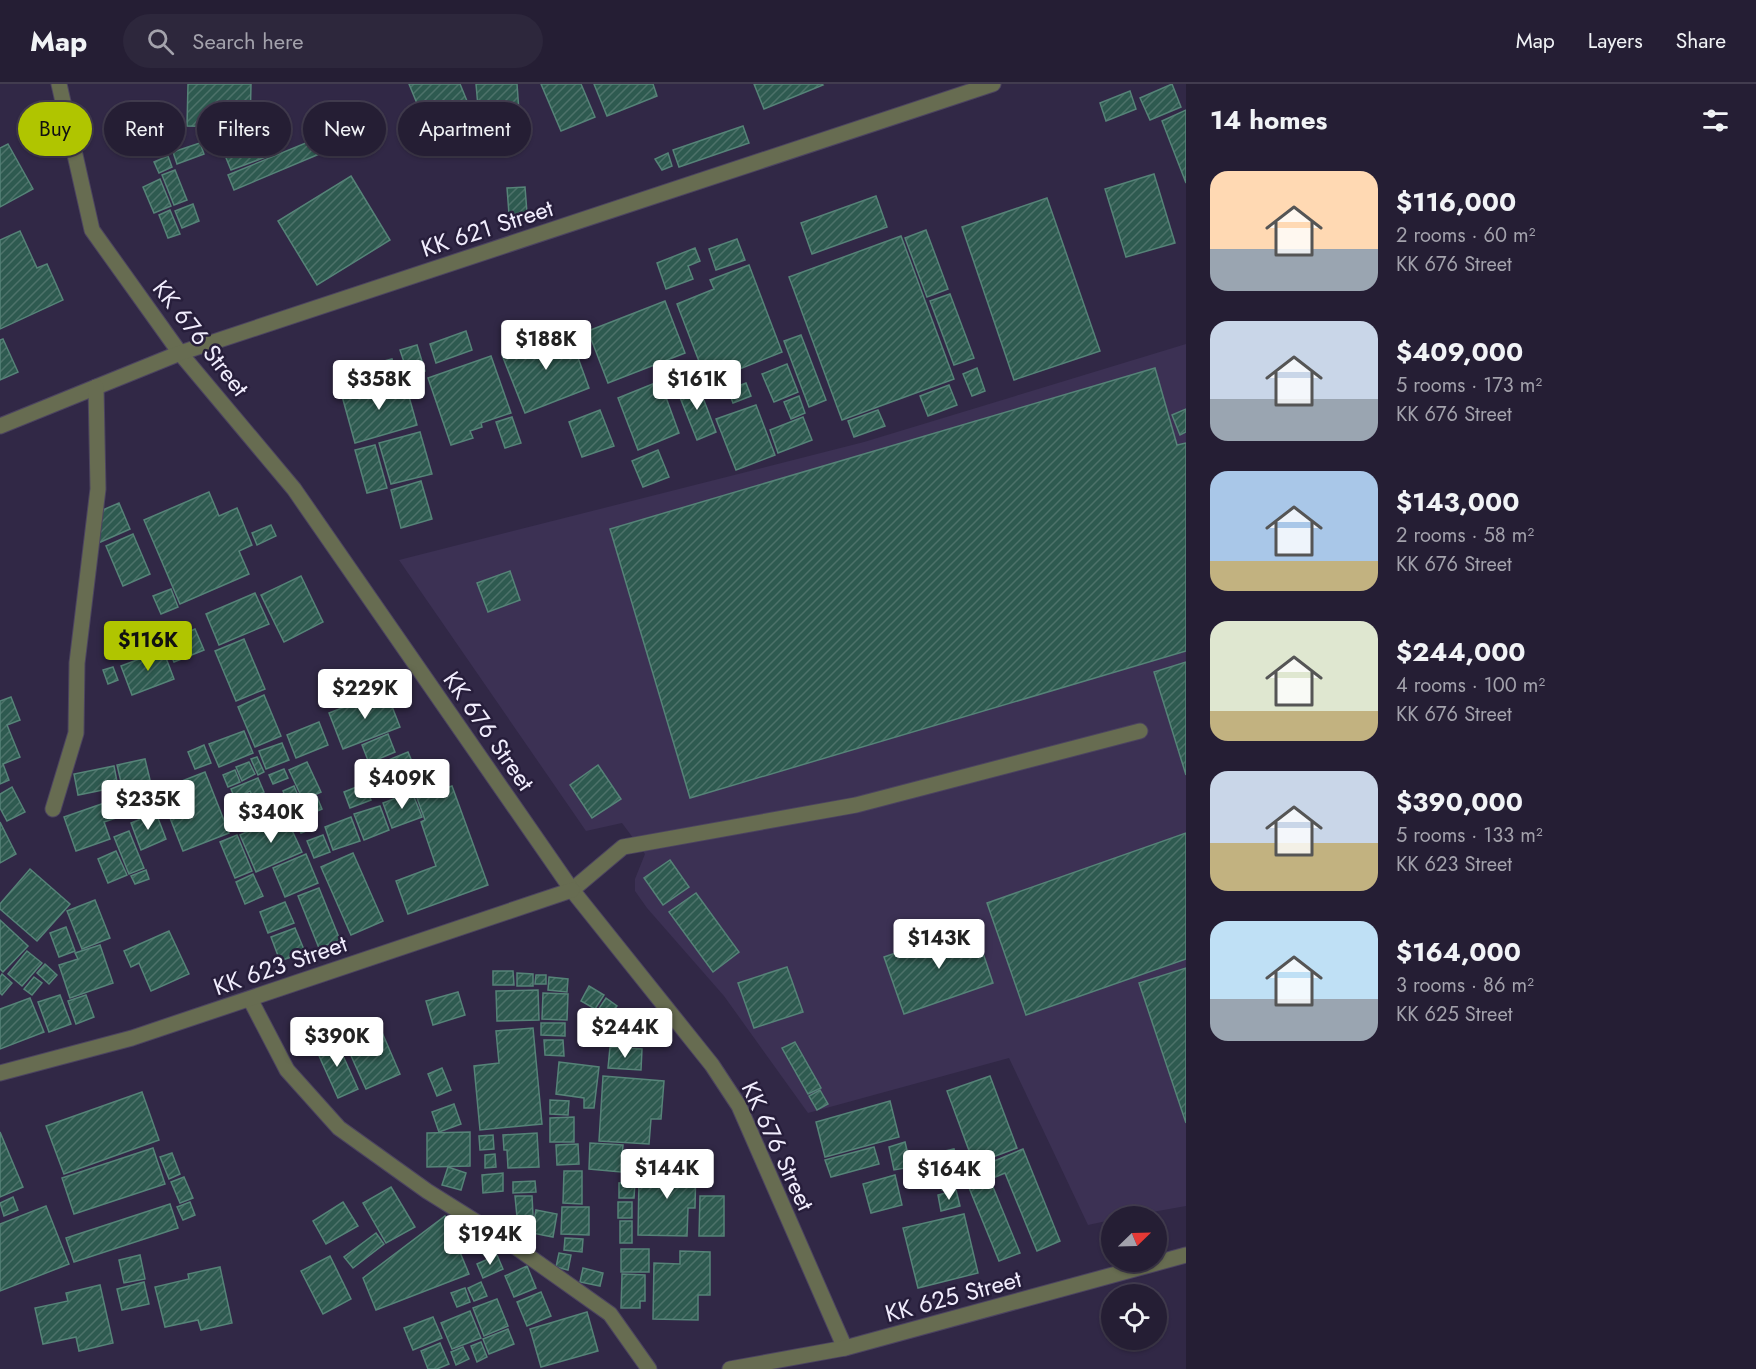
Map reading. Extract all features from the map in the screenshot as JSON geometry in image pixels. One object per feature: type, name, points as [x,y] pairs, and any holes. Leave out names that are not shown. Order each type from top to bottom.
[{"type":"street","name":"KK 676 Street","points":[[59,84],[92,230],[180,353],[294,489],[572,890],[712,1065],[739,1106],[844,1348]]},
{"type":"street","name":"KK 621 Street","points":[[0,426],[180,353],[993,84]]},
{"type":"street","points":[[52,809],[76,733],[77,663],[98,489],[96,387]]},
{"type":"street","points":[[572,890],[622,847],[856,805],[1140,730]]},
{"type":"street","name":"KK 623 Street","points":[[0,1073],[132,1038],[572,890]]},
{"type":"street","points":[[250,999],[286,1070],[339,1128],[427,1191],[510,1243],[610,1314],[649,1369]]},
{"type":"street","name":"KK 625 Street","points":[[730,1369],[844,1348],[1186,1255]]},
{"type":"shaded area","points":[[1186,344],[1186,1206],[1167,1209],[1167,1206],[1101,1206],[1101,1222],[1088,1225],[1009,1058],[808,1113],[724,996],[647,908],[635,891],[635,879],[645,854],[622,823],[586,831],[399,560],[864,442]]},
{"type":"building","points":[[188,84],[251,84],[251,102],[197,102],[197,126],[187,126]]},
{"type":"building","points":[[409,84],[460,84],[467,102],[416,102]]},
{"type":"building","points":[[476,84],[517,84],[518,102],[478,102]]},
{"type":"building","points":[[541,84],[581,84],[595,117],[561,131]]},
{"type":"building","points":[[594,84],[653,84],[657,96],[607,116]]},
{"type":"building","points":[[754,84],[822,84],[823,85],[764,109]]},
{"type":"building","points":[[1172,84],[1181,107],[1150,120],[1140,98]]},
{"type":"building","points":[[1130,91],[1136,109],[1106,121],[1100,103]]},
{"type":"building","points":[[1186,110],[1186,183],[1162,121]]},
{"type":"building","points":[[743,126],[749,143],[679,167],[673,150]]},
{"type":"building","points":[[8,144],[33,189],[0,207],[0,148]]},
{"type":"building","points":[[197,144],[199,156],[177,164],[174,156],[185,156],[185,148]]},
{"type":"building","points":[[303,144],[303,156],[315,156],[234,190],[228,175],[274,156],[291,156],[291,149]]},
{"type":"building","points":[[668,153],[672,166],[662,170],[655,159]]},
{"type":"building","points":[[168,156],[172,167],[159,173],[154,162]]},
{"type":"building","points":[[225,156],[268,156],[231,170]]},
{"type":"building","points":[[175,170],[187,200],[174,205],[162,175]]},
{"type":"building","points":[[1154,174],[1175,243],[1126,257],[1105,189]]},
{"type":"building","points":[[351,176],[390,240],[317,285],[278,221]]},
{"type":"building","points":[[160,179],[171,206],[154,213],[143,187]]},
{"type":"building","points":[[525,187],[527,213],[509,214],[507,188]]},
{"type":"building","points":[[876,196],[887,227],[812,254],[801,223]]},
{"type":"building","points":[[1047,198],[1100,351],[1014,380],[962,227]]},
{"type":"building","points":[[193,204],[199,221],[182,228],[175,211]]},
{"type":"building","points":[[170,210],[180,234],[168,238],[159,215]]},
{"type":"building","points":[[926,230],[948,289],[927,297],[905,238]]},
{"type":"building","points":[[20,231],[37,268],[47,264],[63,300],[0,329],[0,240]]},
{"type":"building","points":[[901,236],[954,379],[842,420],[789,277]]},
{"type":"building","points":[[737,239],[745,260],[716,270],[709,249]]},
{"type":"building","points":[[695,248],[700,261],[688,266],[693,279],[666,289],[657,263]]},
{"type":"building","points":[[749,265],[782,352],[707,382],[677,304],[714,289],[710,280]]},
{"type":"building","points":[[950,294],[974,358],[954,365],[930,301]]},
{"type":"building","points":[[665,301],[685,353],[608,383],[588,331]]},
{"type":"building","points":[[568,330],[589,388],[525,413],[502,355]]},
{"type":"building","points":[[466,331],[472,350],[436,363],[430,344]]},
{"type":"building","points":[[801,335],[826,400],[809,407],[784,341]]},
{"type":"building","points":[[3,339],[18,372],[0,380],[0,340]]},
{"type":"building","points":[[417,345],[425,371],[409,377],[400,350]]},
{"type":"building","points":[[491,356],[511,413],[481,423],[482,427],[470,431],[473,438],[451,445],[428,378]]},
{"type":"building","points":[[392,359],[398,378],[353,391],[347,371]]},
{"type":"building","points":[[787,364],[798,392],[774,402],[762,374]]},
{"type":"building","points":[[977,368],[985,391],[972,396],[963,374]]},
{"type":"building","points":[[1155,368],[1177,445],[1186,443],[1186,651],[690,798],[610,529]]},
{"type":"building","points":[[404,379],[417,425],[355,443],[342,396]]},
{"type":"building","points":[[660,381],[679,433],[638,450],[618,398]]},
{"type":"building","points":[[697,382],[716,432],[697,440],[677,390]]},
{"type":"building","points":[[746,383],[751,396],[733,403],[728,390]]},
{"type":"building","points":[[949,385],[957,405],[928,416],[920,396]]},
{"type":"building","points":[[799,396],[805,413],[791,419],[784,402]]},
{"type":"building","points":[[756,405],[775,455],[736,470],[716,419]]},
{"type":"building","points":[[1186,409],[1186,432],[1180,435],[1172,415]]},
{"type":"building","points":[[600,410],[614,446],[582,457],[569,422]]},
{"type":"building","points":[[878,410],[885,426],[854,437],[848,421]]},
{"type":"building","points":[[512,417],[521,443],[505,448],[496,422]]},
{"type":"building","points":[[803,417],[812,440],[778,453],[770,430]]},
{"type":"building","points":[[420,432],[432,474],[391,484],[379,443]]},
{"type":"building","points":[[375,445],[387,488],[367,493],[355,450]]},
{"type":"building","points":[[658,450],[669,477],[643,487],[632,461]]},
{"type":"building","points":[[421,481],[432,519],[401,528],[391,490]]},
{"type":"building","points":[[209,492],[219,516],[237,508],[252,545],[239,551],[249,574],[180,604],[144,520]]},
{"type":"building","points":[[119,503],[130,529],[96,544],[98,512]]},
{"type":"building","points":[[271,525],[276,536],[257,545],[252,533]]},
{"type":"building","points":[[133,534],[150,574],[123,586],[106,546]]},
{"type":"building","points":[[510,571],[520,600],[488,612],[477,583]]},
{"type":"building","points":[[301,576],[323,622],[284,642],[261,595]]},
{"type":"building","points":[[171,589],[178,607],[161,614],[153,596]]},
{"type":"building","points":[[255,593],[269,624],[219,645],[206,614]]},
{"type":"building","points":[[195,629],[204,650],[174,662],[165,642]]},
{"type":"building","points":[[244,639],[265,689],[236,701],[215,651]]},
{"type":"building","points":[[163,650],[174,679],[132,695],[121,666]]},
{"type":"building","points":[[1186,662],[1186,775],[1154,672]]},
{"type":"building","points":[[113,667],[118,680],[108,684],[103,670]]},
{"type":"building","points":[[386,691],[400,727],[343,749],[329,713]]},
{"type":"building","points":[[264,695],[281,736],[255,747],[238,707]]},
{"type":"building","points":[[11,697],[20,720],[7,725],[20,757],[3,764],[9,780],[0,784],[0,701]]},
{"type":"building","points":[[319,722],[328,745],[296,758],[287,735]]},
{"type":"building","points":[[244,731],[253,753],[219,767],[209,744]]},
{"type":"building","points":[[388,734],[395,752],[369,763],[362,745]]},
{"type":"building","points":[[282,743],[289,760],[266,769],[259,751]]},
{"type":"building","points":[[204,745],[211,763],[195,769],[188,752]]},
{"type":"building","points":[[408,752],[416,771],[377,787],[369,768]]},
{"type":"building","points":[[257,757],[264,772],[258,775],[251,759]]},
{"type":"building","points":[[145,759],[150,780],[122,786],[117,765]]},
{"type":"building","points":[[249,762],[255,774],[242,781],[236,767]]},
{"type":"building","points":[[307,762],[321,792],[303,800],[289,770]]},
{"type":"building","points":[[598,765],[621,799],[592,818],[570,785]]},
{"type":"building","points":[[114,766],[118,787],[78,795],[74,774]]},
{"type":"building","points":[[284,769],[288,778],[273,784],[269,775]]},
{"type":"building","points":[[235,770],[240,782],[228,787],[223,775]]},
{"type":"building","points":[[205,772],[229,833],[183,851],[159,790]]},
{"type":"building","points":[[258,778],[264,792],[253,797],[250,791],[235,799],[231,789]]},
{"type":"building","points":[[364,784],[371,800],[350,808],[344,792]]},
{"type":"building","points":[[294,786],[300,800],[288,805],[283,791]]},
{"type":"building","points":[[452,786],[488,885],[408,914],[396,881],[436,866],[421,822],[425,820],[417,798]]},
{"type":"building","points":[[12,787],[25,812],[7,821],[0,808],[0,794]]},
{"type":"building","points":[[149,788],[155,805],[126,815],[120,798]]},
{"type":"building","points":[[412,792],[422,817],[392,828],[383,803]]},
{"type":"building","points":[[266,794],[273,809],[260,815],[253,800]]},
{"type":"building","points":[[249,795],[252,801],[237,808],[234,801]]},
{"type":"building","points":[[317,797],[322,809],[296,820],[290,808]]},
{"type":"building","points":[[113,800],[119,817],[104,822],[110,839],[76,851],[64,817]]},
{"type":"building","points":[[380,806],[389,830],[364,840],[354,814]]},
{"type":"building","points":[[255,810],[259,819],[245,825],[241,815]]},
{"type":"building","points":[[156,813],[166,839],[141,850],[131,823]]},
{"type":"building","points":[[285,815],[302,852],[256,872],[240,835]]},
{"type":"building","points":[[351,817],[360,841],[333,850],[325,827]]},
{"type":"building","points":[[310,819],[314,828],[301,833],[297,824]]},
{"type":"building","points":[[0,822],[16,854],[0,863]]},
{"type":"building","points":[[129,831],[144,868],[129,874],[114,837]]},
{"type":"building","points":[[1186,833],[1186,959],[1026,1015],[987,903]]},
{"type":"building","points":[[237,835],[252,871],[235,878],[220,842]]},
{"type":"building","points":[[323,835],[330,852],[314,858],[307,841]]},
{"type":"building","points":[[116,851],[127,875],[108,883],[98,859]]},
{"type":"building","points":[[353,853],[383,921],[351,935],[321,867]]},
{"type":"building","points":[[306,854],[318,883],[285,897],[273,868]]},
{"type":"building","points":[[670,860],[689,887],[663,905],[644,878]]},
{"type":"building","points":[[30,869],[70,904],[37,941],[0,909],[0,904]]},
{"type":"building","points":[[146,870],[149,879],[135,884],[131,876]]},
{"type":"building","points":[[253,874],[263,896],[245,904],[236,882]]},
{"type":"building","points":[[319,888],[340,940],[319,948],[298,896]]},
{"type":"building","points":[[696,893],[739,952],[713,972],[669,912]]},
{"type":"building","points":[[95,900],[110,938],[82,949],[67,911]]},
{"type":"building","points":[[285,902],[294,923],[268,933],[260,912]]},
{"type":"building","points":[[0,920],[28,946],[3,972],[0,969]]},
{"type":"building","points":[[974,926],[993,983],[904,1014],[884,957]]},
{"type":"building","points":[[66,927],[75,951],[59,957],[50,933]]},
{"type":"building","points":[[295,928],[305,952],[280,961],[271,937]]},
{"type":"building","points":[[169,931],[189,974],[151,991],[139,963],[131,967],[124,951]]},
{"type":"building","points":[[100,945],[113,983],[70,998],[59,965],[78,959],[75,953]]},
{"type":"building","points":[[27,951],[42,963],[22,986],[8,974]]},
{"type":"building","points":[[45,964],[57,975],[49,984],[37,973]]},
{"type":"building","points":[[787,967],[803,1012],[754,1028],[738,983]]},
{"type":"building","points":[[1186,968],[1186,1123],[1139,983]]},
{"type":"building","points":[[493,971],[513,971],[514,985],[493,985]]},
{"type":"building","points":[[517,973],[533,974],[533,986],[517,986]]},
{"type":"building","points":[[2,974],[12,983],[2,995],[0,977]]},
{"type":"building","points":[[536,975],[546,975],[546,984],[535,984]]},
{"type":"building","points":[[34,977],[42,983],[32,995],[24,989]]},
{"type":"building","points":[[549,977],[568,979],[567,992],[548,990]]},
{"type":"building","points":[[589,986],[604,995],[595,1009],[581,1001]]},
{"type":"building","points":[[538,990],[539,1020],[497,1021],[496,991]]},
{"type":"building","points":[[458,992],[465,1015],[433,1025],[426,1001]]},
{"type":"building","points":[[543,993],[568,994],[567,1020],[542,1019]]},
{"type":"building","points":[[60,995],[71,1024],[49,1032],[38,1002]]},
{"type":"building","points":[[86,995],[94,1017],[76,1024],[68,1001]]},
{"type":"building","points":[[30,998],[44,1032],[0,1049],[0,1009]]},
{"type":"building","points":[[606,998],[617,1006],[608,1018],[598,1010]]},
{"type":"building","points":[[378,1023],[400,1074],[366,1089],[343,1038]]},
{"type":"building","points":[[541,1023],[565,1023],[565,1036],[541,1035]]},
{"type":"building","points":[[631,1024],[639,1038],[626,1046],[618,1031]]},
{"type":"building","points":[[533,1028],[542,1124],[480,1130],[474,1066],[499,1063],[496,1031]]},
{"type":"building","points":[[335,1038],[358,1089],[338,1098],[315,1047]]},
{"type":"building","points":[[544,1040],[563,1040],[564,1056],[545,1055]]},
{"type":"building","points":[[795,1042],[821,1088],[808,1094],[782,1048]]},
{"type":"building","points":[[610,1047],[642,1049],[641,1070],[608,1068]]},
{"type":"building","points":[[559,1062],[599,1067],[594,1108],[584,1108],[584,1098],[556,1094]]},
{"type":"building","points":[[442,1068],[451,1090],[437,1096],[428,1074]]},
{"type":"building","points":[[603,1076],[664,1081],[661,1119],[651,1119],[649,1144],[599,1141]]},
{"type":"building","points":[[990,1076],[1017,1148],[974,1164],[947,1091]]},
{"type":"building","points":[[820,1090],[828,1104],[817,1110],[809,1096]]},
{"type":"building","points":[[142,1092],[159,1140],[64,1174],[46,1126]]},
{"type":"building","points":[[550,1100],[569,1101],[568,1115],[550,1114]]},
{"type":"building","points":[[890,1101],[899,1137],[825,1157],[816,1122]]},
{"type":"building","points":[[454,1104],[461,1124],[439,1132],[432,1112]]},
{"type":"building","points":[[574,1117],[574,1142],[550,1142],[550,1118]]},
{"type":"building","points":[[0,1132],[23,1187],[0,1197]]},
{"type":"building","points":[[470,1132],[470,1166],[427,1167],[427,1133]]},
{"type":"building","points":[[537,1133],[539,1167],[508,1168],[503,1135]]},
{"type":"building","points":[[493,1135],[494,1149],[480,1150],[479,1136]]},
{"type":"building","points":[[905,1142],[911,1167],[894,1170],[889,1147]]},
{"type":"building","points":[[590,1143],[623,1145],[621,1172],[589,1169]]},
{"type":"building","points":[[578,1144],[579,1164],[557,1165],[556,1145]]},
{"type":"building","points":[[874,1147],[879,1164],[831,1177],[825,1160]]},
{"type":"building","points":[[153,1148],[165,1184],[74,1214],[62,1178]]},
{"type":"building","points":[[954,1149],[964,1184],[942,1190],[932,1154]]},
{"type":"building","points":[[1023,1149],[1060,1241],[1037,1251],[1005,1173],[993,1178],[987,1164]]},
{"type":"building","points":[[630,1152],[655,1152],[655,1174],[630,1174]]},
{"type":"building","points":[[172,1153],[180,1174],[169,1179],[160,1157]]},
{"type":"building","points":[[495,1154],[496,1167],[485,1168],[485,1155]]},
{"type":"building","points":[[658,1164],[696,1164],[695,1208],[688,1208],[687,1236],[638,1235],[639,1177],[658,1177]]},
{"type":"building","points":[[984,1165],[1020,1253],[999,1261],[963,1173]]},
{"type":"building","points":[[448,1167],[466,1173],[461,1190],[442,1185]]},
{"type":"building","points":[[564,1171],[582,1171],[582,1204],[563,1203]]},
{"type":"building","points":[[503,1173],[503,1191],[483,1193],[482,1175]]},
{"type":"building","points":[[895,1175],[902,1205],[871,1213],[863,1184]]},
{"type":"building","points":[[184,1177],[193,1198],[180,1203],[171,1182]]},
{"type":"building","points":[[535,1181],[536,1192],[513,1193],[513,1182]]},
{"type":"building","points":[[635,1182],[634,1198],[619,1198],[619,1183]]},
{"type":"building","points":[[391,1187],[415,1227],[386,1243],[363,1203]]},
{"type":"building","points":[[956,1190],[960,1206],[941,1211],[938,1195]]},
{"type":"building","points":[[515,1196],[532,1196],[533,1215],[517,1217]]},
{"type":"building","points":[[700,1196],[724,1196],[724,1236],[699,1236]]},
{"type":"building","points":[[13,1197],[18,1210],[4,1216],[0,1203]]},
{"type":"building","points":[[190,1202],[195,1215],[183,1220],[177,1207]]},
{"type":"building","points":[[343,1202],[358,1226],[326,1244],[313,1221]]},
{"type":"building","points":[[618,1202],[632,1202],[632,1218],[618,1218]]},
{"type":"building","points":[[170,1204],[178,1228],[74,1262],[66,1238]]},
{"type":"building","points":[[46,1206],[69,1264],[0,1291],[0,1224]]},
{"type":"building","points":[[562,1207],[589,1207],[589,1235],[561,1234]]},
{"type":"building","points":[[536,1210],[557,1214],[553,1237],[532,1233]]},
{"type":"building","points":[[964,1214],[978,1273],[918,1288],[903,1228]]},
{"type":"building","points":[[445,1216],[469,1274],[376,1310],[363,1278]]},
{"type":"building","points":[[620,1221],[632,1221],[632,1243],[620,1243]]},
{"type":"building","points":[[469,1228],[494,1245],[487,1257],[462,1240]]},
{"type":"building","points":[[376,1233],[384,1244],[353,1268],[344,1257]]},
{"type":"building","points":[[565,1238],[583,1239],[582,1252],[564,1250]]},
{"type":"building","points":[[621,1249],[649,1249],[649,1272],[621,1272]]},
{"type":"building","points":[[680,1251],[710,1252],[710,1295],[698,1295],[698,1320],[653,1319],[654,1263],[680,1264]]},
{"type":"building","points":[[559,1253],[571,1255],[568,1270],[556,1267]]},
{"type":"building","points":[[140,1255],[145,1279],[124,1283],[119,1260]]},
{"type":"building","points":[[497,1255],[503,1269],[483,1278],[477,1264]]},
{"type":"building","points":[[330,1256],[351,1299],[323,1314],[301,1271]]},
{"type":"building","points":[[527,1266],[536,1288],[514,1297],[505,1276]]},
{"type":"building","points":[[220,1267],[232,1323],[201,1330],[198,1320],[165,1327],[155,1287],[189,1279],[188,1274]]},
{"type":"building","points":[[583,1268],[603,1273],[600,1286],[580,1282]]},
{"type":"building","points":[[622,1274],[645,1275],[645,1301],[640,1301],[640,1308],[621,1308]]},
{"type":"building","points":[[144,1282],[149,1304],[122,1310],[117,1289]]},
{"type":"building","points":[[481,1282],[487,1296],[474,1301],[468,1288]]},
{"type":"building","points":[[100,1285],[113,1343],[79,1351],[76,1337],[43,1344],[35,1308],[68,1301],[66,1293]]},
{"type":"building","points":[[465,1288],[470,1302],[457,1307],[451,1293]]},
{"type":"building","points":[[541,1292],[551,1316],[527,1326],[517,1302]]},
{"type":"building","points":[[497,1299],[508,1326],[484,1336],[473,1308]]},
{"type":"building","points":[[470,1311],[481,1338],[452,1349],[441,1323]]},
{"type":"building","points":[[587,1312],[598,1351],[541,1367],[530,1329]]},
{"type":"building","points":[[433,1317],[442,1338],[413,1350],[404,1328]]},
{"type":"building","points":[[508,1329],[514,1344],[489,1354],[483,1339]]},
{"type":"building","points":[[481,1342],[487,1357],[477,1362],[471,1346]]},
{"type":"building","points":[[440,1343],[449,1364],[437,1369],[428,1369],[421,1351]]},
{"type":"building","points":[[463,1347],[469,1359],[456,1365],[451,1352]]}]
